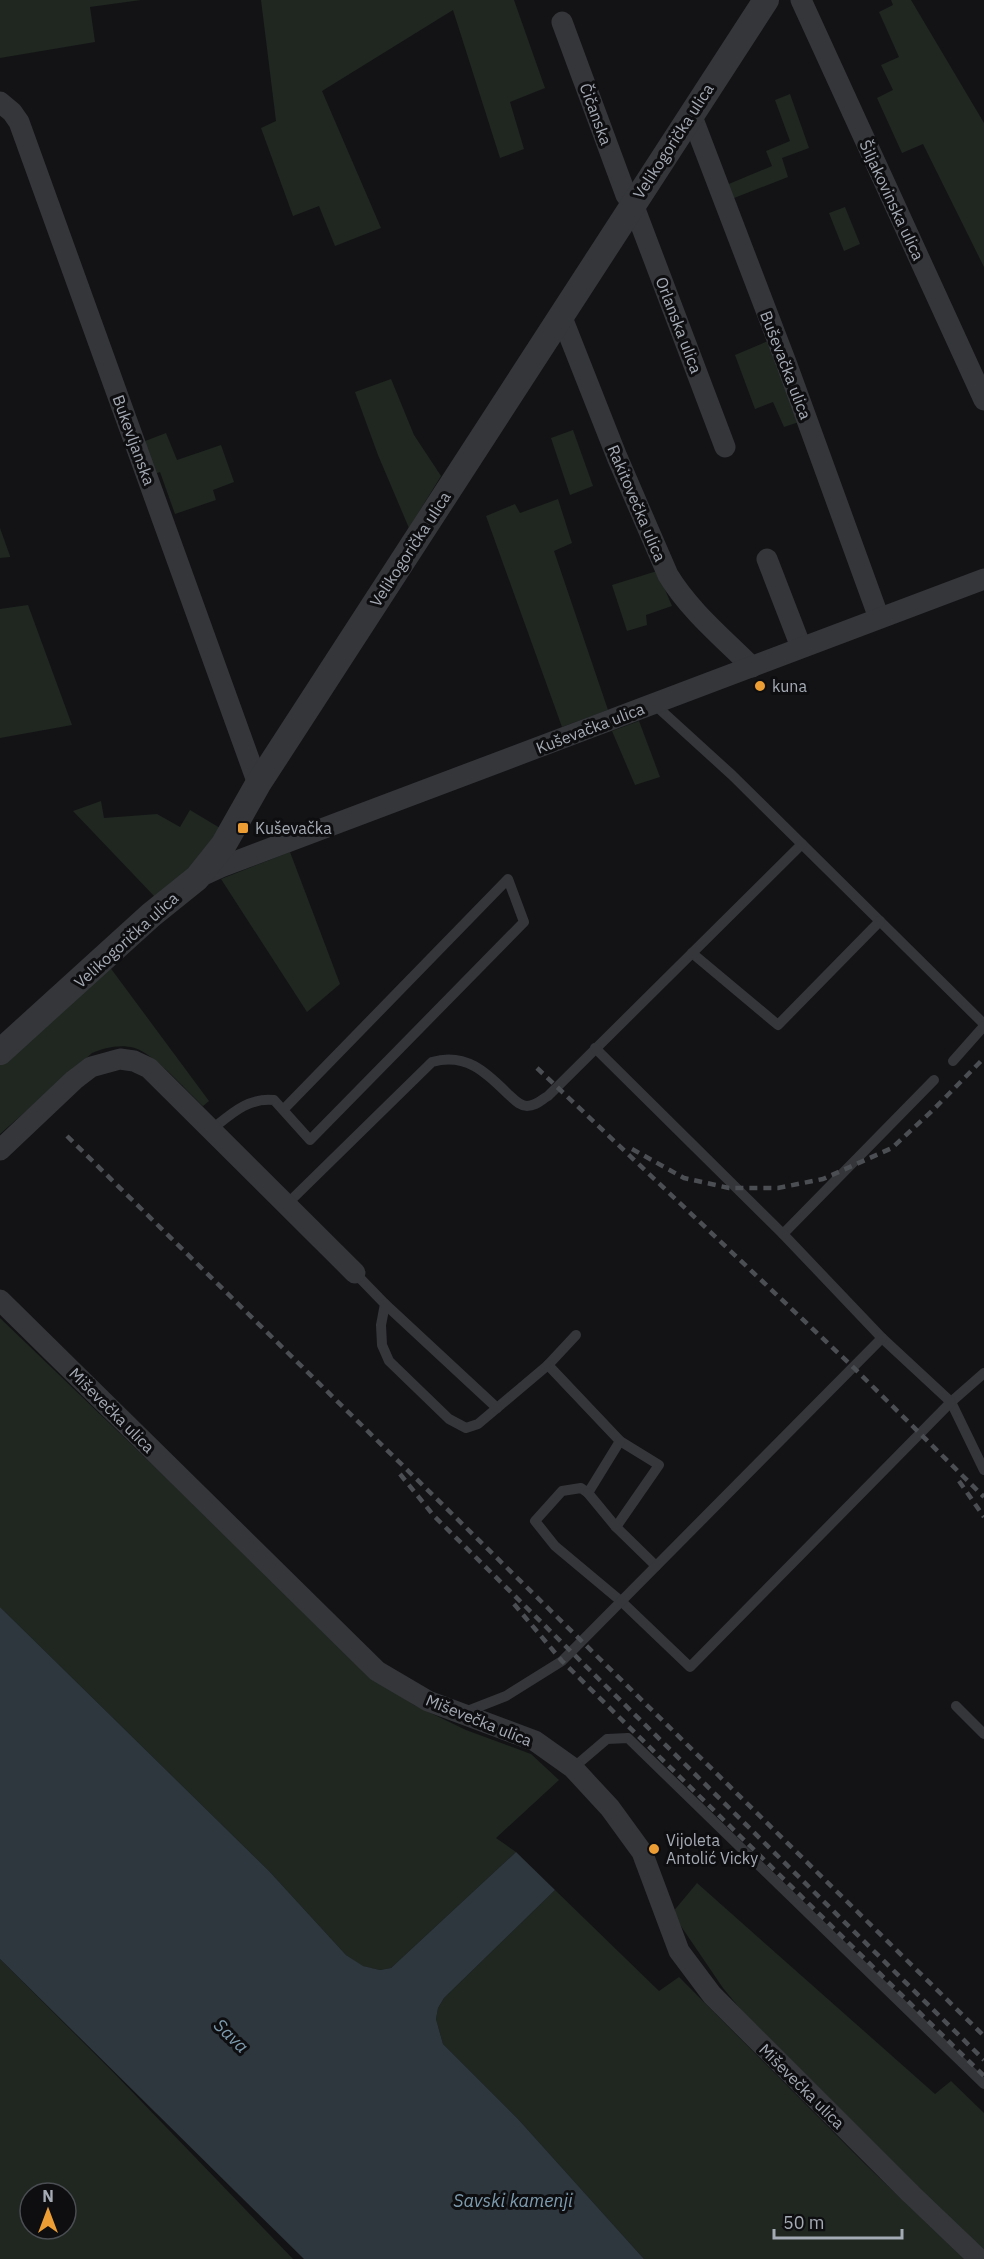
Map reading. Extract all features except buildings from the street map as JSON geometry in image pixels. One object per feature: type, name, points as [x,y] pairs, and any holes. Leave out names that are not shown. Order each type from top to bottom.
[{"type":"street","name":"Velikogorička ulica","points":[[0,1052],[151,915],[197,878],[224,844],[258,784],[766,0]]},
{"type":"street","name":"Šiljakovinska ulica","points":[[801,0],[984,400]]},
{"type":"street","name":"Čičanska","points":[[562,22],[626,195],[633,204]]},
{"type":"street","name":"Bukevljanska","points":[[0,102],[12,112],[19,122],[258,784]]},
{"type":"street","name":"Buševačka ulica","points":[[691,114],[787,364],[879,618]]},
{"type":"street","name":"Orlanska ulica","points":[[633,204],[725,447]]},
{"type":"street","name":"Rakitovečka ulica","points":[[561,315],[617,457],[668,575],[693,607],[752,667]]},
{"type":"street","points":[[767,559],[801,647]]},
{"type":"street","name":"Kuševačka ulica","points":[[197,878],[984,579]]},
{"type":"street","points":[[0,1150],[74,1080],[91,1067],[120,1059],[134,1061],[149,1068],[355,1272]]},
{"type":"street","name":"Miševečka ulica","points":[[0,1300],[377,1671],[428,1701],[535,1741],[573,1768],[610,1808],[642,1852],[679,1951],[712,1995],[979,2259]]},
{"type":"lane","points":[[654,704],[732,775],[984,1025],[954,1061]]},
{"type":"lane","points":[[286,1205],[432,1062],[451,1058],[463,1060],[526,1106],[535,1105],[548,1096],[802,844]]},
{"type":"lane","points":[[211,1130],[233,1113],[257,1100],[274,1100],[283,1110],[310,1140],[524,922],[508,879],[283,1110]]},
{"type":"lane","points":[[692,953],[778,1025],[880,921]]},
{"type":"lane","points":[[595,1048],[783,1234],[882,1338],[951,1402],[984,1470]]},
{"type":"lane","points":[[783,1234],[934,1080]]},
{"type":"lane","points":[[355,1272],[385,1304],[496,1408]]},
{"type":"lane","points":[[385,1304],[381,1325],[382,1344],[389,1361],[448,1419],[466,1428],[478,1424],[548,1365],[576,1335]]},
{"type":"lane","points":[[462,1714],[506,1696],[540,1677],[562,1661],[882,1338]]},
{"type":"lane","points":[[548,1365],[620,1440],[659,1465],[616,1527]]},
{"type":"lane","points":[[656,1566],[616,1527],[588,1493],[581,1488],[562,1491],[535,1521],[555,1546],[622,1602],[690,1667],[951,1402],[984,1373]]},
{"type":"lane","points":[[588,1493],[620,1440]]},
{"type":"lane","points":[[956,1707],[984,1734]]},
{"type":"lane","points":[[573,1768],[607,1739],[628,1738],[984,2084]]},
{"type":"shaded area","points":[[0,0],[141,0],[90,7],[95,42],[0,58]]},
{"type":"shaded area","points":[[261,0],[514,0],[545,88],[510,102],[524,149],[500,158],[453,10],[322,91],[381,228],[335,246],[319,206],[293,216],[261,128],[276,121]]},
{"type":"shaded area","points":[[891,0],[911,0],[984,123],[984,267],[923,144],[902,153],[877,98],[893,90],[881,65],[899,57],[879,12],[893,5]]},
{"type":"shaded area","points":[[790,94],[809,148],[782,158],[788,177],[729,200],[724,186],[772,166],[766,151],[790,141],[775,100]]},
{"type":"shaded area","points":[[845,207],[860,244],[844,251],[829,213]]},
{"type":"shaded area","points":[[768,341],[799,422],[784,427],[773,402],[755,409],[735,355]]},
{"type":"shaded area","points":[[391,379],[414,435],[441,476],[409,528],[378,455],[355,392]]},
{"type":"shaded area","points":[[573,430],[593,486],[570,495],[551,438]]},
{"type":"shaded area","points":[[166,433],[177,460],[221,445],[234,482],[213,490],[216,500],[175,514],[160,472],[151,475],[140,443]]},
{"type":"shaded area","points":[[558,499],[572,543],[554,551],[608,710],[562,727],[486,516],[515,504],[520,513]]},
{"type":"shaded area","points":[[0,528],[10,556],[10,557],[0,558]]},
{"type":"shaded area","points":[[657,571],[672,606],[646,615],[647,625],[627,631],[612,585]]},
{"type":"shaded area","points":[[28,605],[72,725],[0,738],[0,609]]},
{"type":"shaded area","points":[[639,721],[660,777],[635,785],[612,731]]},
{"type":"shaded area","points":[[101,801],[104,818],[157,814],[180,827],[190,810],[220,828],[189,870],[155,897],[73,811]]},
{"type":"shaded area","points":[[290,852],[340,984],[307,1012],[221,879]]},
{"type":"shaded area","points":[[109,966],[209,1101],[203,1106],[160,1064],[139,1050],[126,1046],[104,1048],[92,1053],[0,1134],[0,1063]]},
{"type":"shaded area","points":[[0,1318],[371,1675],[414,1705],[466,1730],[531,1754],[559,1780],[496,1838],[516,1852],[391,1968],[380,1970],[362,1966],[346,1955],[269,1871],[0,1607]]},
{"type":"shaded area","points":[[697,1883],[935,2094],[951,2081],[984,2113],[984,2252],[775,2051],[723,1988],[672,1913]]},
{"type":"shaded area","points":[[555,1890],[659,1991],[679,1977],[865,2164],[964,2259],[644,2259],[518,2119],[443,2044],[436,2019],[438,2008],[444,1998]]},
{"type":"shaded area","points":[[0,1959],[115,2074],[293,2259],[0,2259]]},
{"type":"water","points":[[0,1607],[269,1871],[346,1955],[363,1966],[380,1970],[391,1968],[516,1852],[555,1890],[444,1998],[438,2008],[436,2019],[443,2044],[518,2119],[644,2259],[304,2259],[0,1959]]},
{"type":"railway","points":[[632,1149],[684,1178],[729,1188],[778,1188],[823,1179],[892,1148],[984,1058]]},
{"type":"railway","points":[[537,1068],[853,1367],[984,1497]]},
{"type":"railway","points":[[67,1136],[984,2036]]},
{"type":"railway","points":[[400,1474],[434,1516],[984,2060]]},
{"type":"railway","points":[[959,1481],[984,1517]]},
{"type":"railway","points":[[514,1604],[562,1661],[984,2076]]},
{"type":"place","name":"kuna","points":[[760,686]]},
{"type":"place","name":"Kuševačka","points":[[243,828]]},
{"type":"place","name":"Vijoleta Antolić Vicky","points":[[654,1849]]},
{"type":"water label","name":"Sava","points":[[231,2036]]},
{"type":"water label","name":"Savski kamenji","points":[[513,2201]]}]
